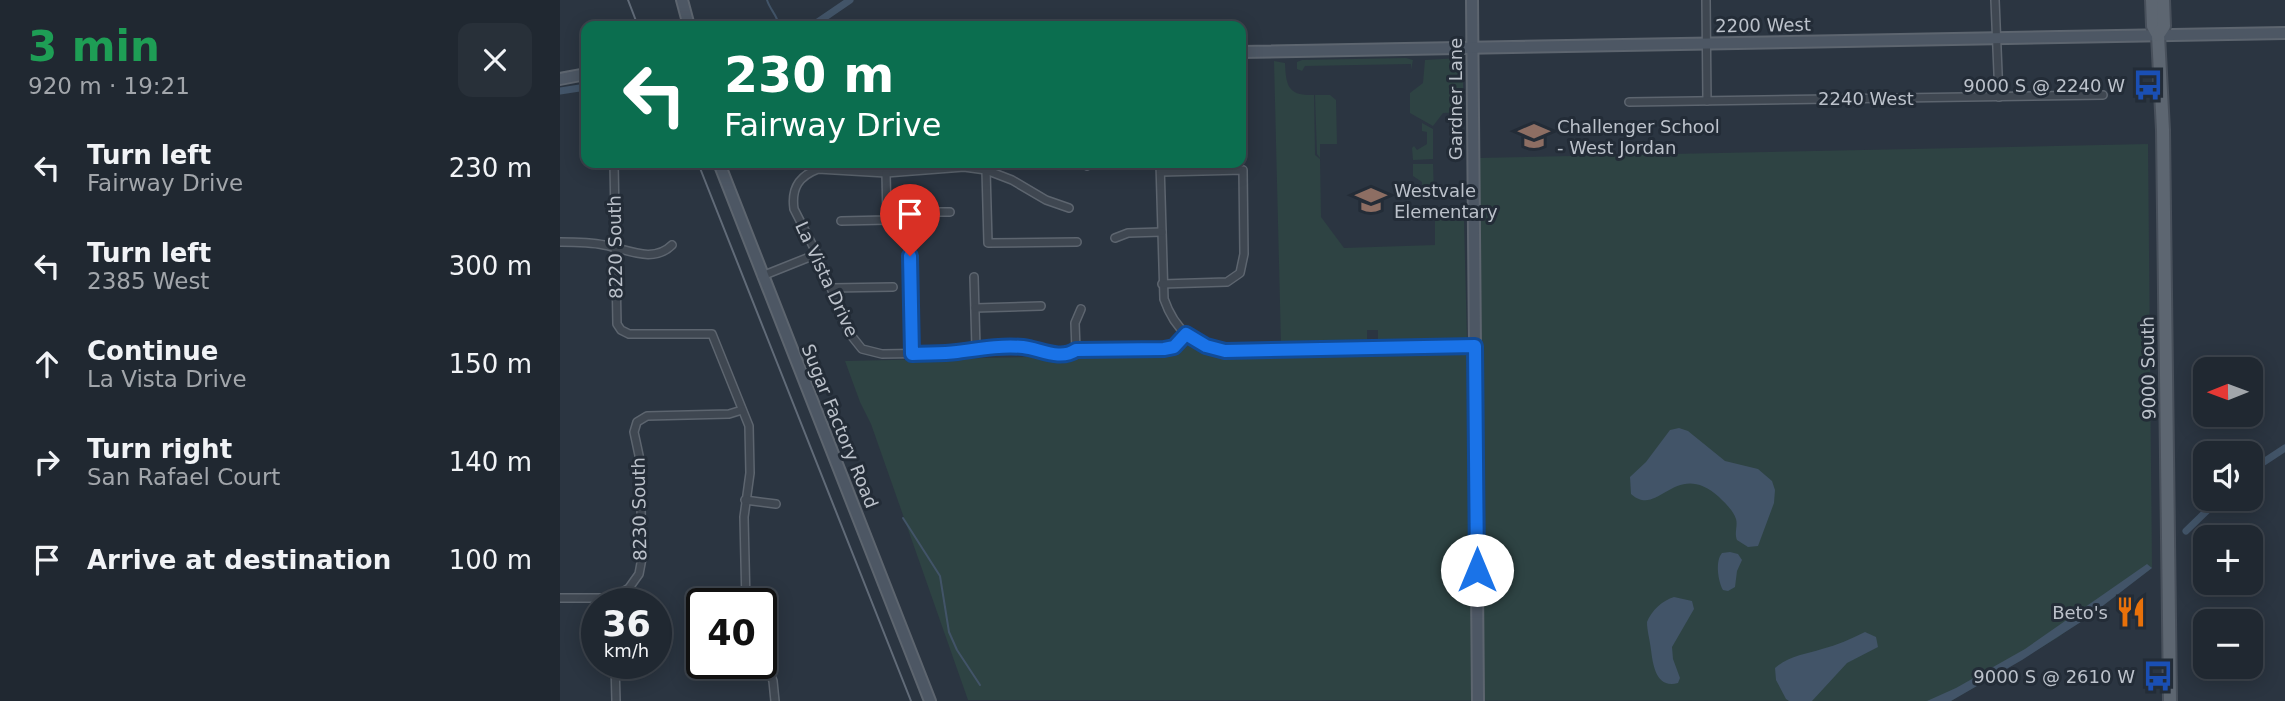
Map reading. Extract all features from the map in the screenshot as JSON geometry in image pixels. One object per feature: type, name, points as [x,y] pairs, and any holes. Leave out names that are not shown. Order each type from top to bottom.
[{"type":"main road","name":"9000 South","points":[[2152,0],[2152,26],[2158,35],[2163,130],[2170,701]]},
{"type":"main road","name":"9000 South","points":[[2158,35],[2164,26],[2164,0]]},
{"type":"street","points":[[682,0],[688,21]]},
{"type":"street","name":"Gardner Lane","points":[[1472,0],[1478,701]]},
{"type":"street","points":[[1706,0],[1707,101]]},
{"type":"street","points":[[1995,0],[1999,97]]},
{"type":"street","name":"2200 West","points":[[1246,52],[2285,33]]},
{"type":"street","points":[[560,79],[581,75]]},
{"type":"street","name":"2240 West","points":[[1629,102],[2103,94]]},
{"type":"street","name":"8220 South","points":[[614,168],[617,319],[621,330],[629,334],[712,334],[743,410]]},
{"type":"street","name":"Sugar Factory Road","points":[[721,168],[930,701]]},
{"type":"street","name":"La Vista Drive","points":[[951,168],[886,173],[818,169],[800,180],[793,192],[794,209],[817,254],[850,334],[862,349],[874,354],[912,354],[1008,346],[1038,350],[1045,354],[1070,354],[1076,350],[1164,349],[1174,347],[1186,334]]},
{"type":"street","name":"La Vista Drive","points":[[971,168],[986,170],[1012,180],[1046,200],[1069,208]]},
{"type":"street","points":[[1161,168],[1163,284],[1170,314],[1186,334],[1206,346],[1225,351],[1475,346]]},
{"type":"street","points":[[986,170],[988,243],[1077,242]]},
{"type":"street","points":[[1161,172],[1243,170],[1244,254],[1240,273],[1227,282],[1218,284],[1163,284]]},
{"type":"street","points":[[886,173],[887,216]]},
{"type":"street","points":[[841,221],[950,212]]},
{"type":"street","points":[[1115,238],[1128,233],[1161,232]]},
{"type":"street","points":[[560,242],[590,243],[615,247],[626,252],[659,254],[673,245]]},
{"type":"street","points":[[762,276],[817,254]]},
{"type":"street","points":[[910,256],[912,354]]},
{"type":"street","points":[[974,277],[975,348]]},
{"type":"street","points":[[831,288],[893,287]]},
{"type":"street","points":[[975,308],[1041,306]]},
{"type":"street","points":[[1076,350],[1075,323],[1081,309]]},
{"type":"street","points":[[743,410],[749,426],[750,441],[750,473],[745,500],[746,588]]},
{"type":"street","name":"8230 South","points":[[628,588],[635,582],[641,566],[640,460],[634,432],[637,422],[647,416],[729,414],[743,410]]},
{"type":"street","points":[[745,500],[776,504]]},
{"type":"street","points":[[560,598],[581,599]]},
{"type":"street","points":[[615,679],[616,701]]},
{"type":"street","points":[[772,679],[775,701]]},
{"type":"green space","points":[[1459,58],[1463,61],[1463,112],[1443,113],[1433,126],[1410,113],[1410,93],[1423,83],[1425,60]]},
{"type":"green space","points":[[1302,60],[1413,60],[1411,70],[1411,64],[1305,66],[1302,71],[1297,69],[1297,62]]},
{"type":"green space","points":[[1274,61],[1285,63],[1290,88],[1299,94],[1314,95],[1315,155],[1320,159],[1321,217],[1344,248],[1435,245],[1435,209],[1446,220],[1464,221],[1467,340],[1378,342],[1378,330],[1367,330],[1367,342],[1281,344]]},
{"type":"green space","points":[[1315,95],[1330,95],[1336,100],[1337,144],[1320,144],[1320,158],[1317,154]]},
{"type":"green space","points":[[1422,123],[1433,129],[1433,159],[1413,160],[1412,148],[1414,146],[1417,150],[1427,144],[1427,132],[1422,131]]},
{"type":"green space","points":[[2148,144],[2152,568],[2057,638],[1951,701],[968,700],[871,424],[845,361],[1161,354],[1170,353],[1185,343],[1223,354],[1469,351],[1469,354],[1477,354],[1478,158]]},
{"type":"green space","points":[[1413,164],[1433,164],[1434,195],[1427,199],[1422,198],[1422,182],[1413,176]]},
{"type":"water","points":[[1679,428],[1688,431],[1725,461],[1758,469],[1772,481],[1775,490],[1774,503],[1758,546],[1748,547],[1737,540],[1733,513],[1719,497],[1704,487],[1691,484],[1679,486],[1650,500],[1641,500],[1631,494],[1630,477],[1646,462],[1670,430]]},
{"type":"water","points":[[1722,553],[1738,554],[1742,560],[1735,587],[1728,591],[1721,586],[1718,566]]},
{"type":"water","points":[[2147,564],[2152,568],[2087,618],[2022,660],[1951,701],[1927,701],[1956,688],[2025,649]]},
{"type":"water","points":[[1674,597],[1692,601],[1694,609],[1672,647],[1680,678],[1678,683],[1671,684],[1660,679],[1655,669],[1647,622],[1658,607]]},
{"type":"water","points":[[1865,632],[1876,637],[1878,647],[1847,663],[1812,701],[1786,699],[1776,680],[1775,668],[1791,658],[1833,646]]},
{"type":"waterway","points":[[767,0],[778,21]]},
{"type":"waterway","points":[[819,21],[850,0]]},
{"type":"waterway","points":[[560,91],[581,88]]},
{"type":"waterway","points":[[2263,462],[2285,448]]},
{"type":"waterway","points":[[2186,531],[2207,511]]},
{"type":"waterway","points":[[903,518],[940,576],[949,632],[957,650],[980,685]]},
{"type":"tram line","points":[[628,0],[636,21]]},
{"type":"tram line","points":[[700,168],[911,701]]},
{"type":"place","name":"9000 S @ 2240 W","points":[[2148,85]]},
{"type":"place","name":"Challenger School - West Jordan","points":[[1534,136]]},
{"type":"place","name":"Westvale Elementary","points":[[1371,200]]},
{"type":"place","name":"Beto's","points":[[2131,612]]},
{"type":"place","name":"9000 S @ 2610 W","points":[[2158,676]]},
{"type":"route","points":[[910,256],[912,354],[956,352],[991,346],[1028,348],[1045,354],[1070,354],[1076,350],[1164,349],[1174,347],[1186,334],[1196,342],[1225,351],[1475,346],[1477,570]]}]
